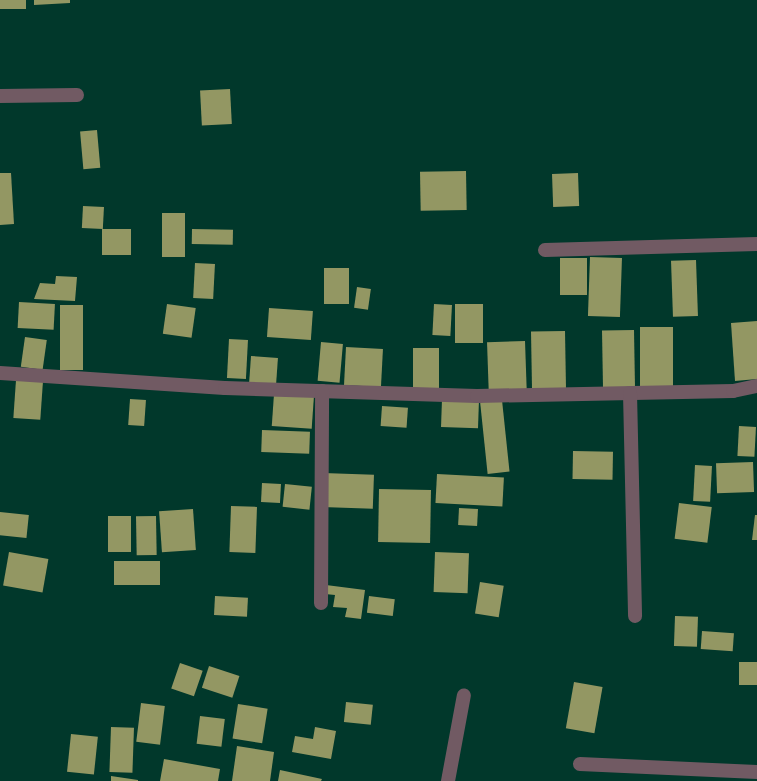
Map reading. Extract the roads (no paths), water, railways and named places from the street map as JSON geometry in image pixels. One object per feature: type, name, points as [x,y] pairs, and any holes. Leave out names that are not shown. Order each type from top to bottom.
[{"type":"street","points":[[0,96],[76,95]]},
{"type":"street","points":[[545,250],[757,244]]},
{"type":"street","points":[[0,373],[225,388],[477,396],[733,391],[757,386]]},
{"type":"street","points":[[321,602],[322,391]]},
{"type":"street","points":[[630,392],[635,616]]},
{"type":"street","points":[[448,781],[464,695]]},
{"type":"street","points":[[580,764],[757,772]]}]
